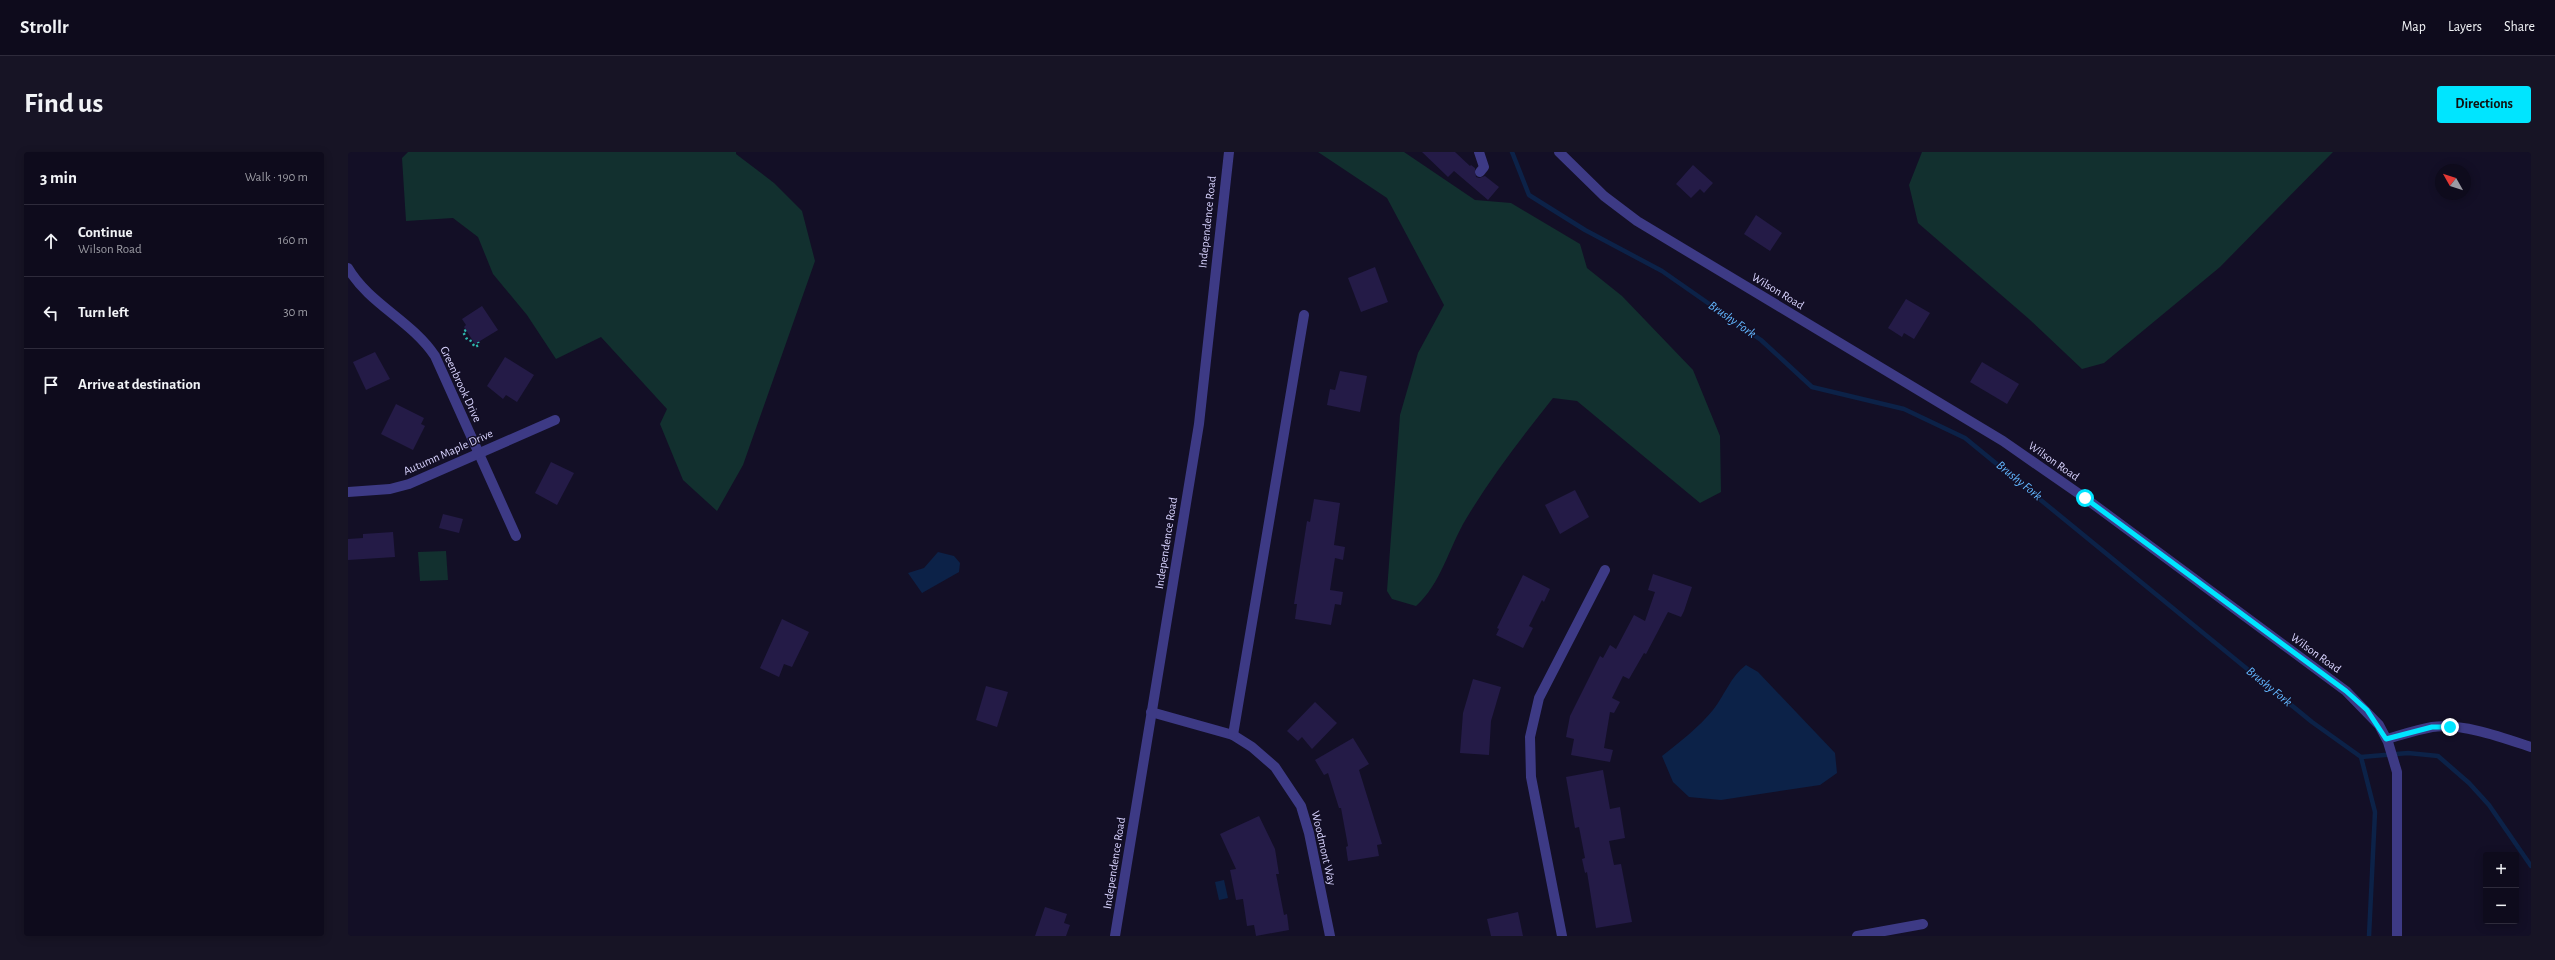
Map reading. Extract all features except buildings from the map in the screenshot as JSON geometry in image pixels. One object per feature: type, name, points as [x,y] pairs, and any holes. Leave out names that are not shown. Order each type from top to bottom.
[{"type":"street","name":"Independence Road","points":[[1115,936],[1198,424],[1229,152]]},
{"type":"street","points":[[1479,152],[1484,167],[1480,172]]},
{"type":"street","name":"Wilson Road","points":[[1559,152],[1604,196],[1637,221],[2003,441],[2085,498],[2346,691],[2367,710],[2386,739],[2397,779],[2397,936]]},
{"type":"street","name":"Greenbrook Drive","points":[[348,268],[362,288],[427,344],[438,361],[516,536]]},
{"type":"street","points":[[1233,735],[1304,315]]},
{"type":"street","name":"Autumn Maple Drive","points":[[348,492],[390,489],[410,484],[555,420]]},
{"type":"street","points":[[1562,936],[1531,777],[1530,731],[1539,698],[1605,570]]},
{"type":"street","name":"Woodmont Way","points":[[1151,712],[1233,735],[1252,747],[1275,767],[1301,806],[1309,832],[1330,936]]},
{"type":"street","points":[[2386,739],[2432,727],[2450,727],[2498,737],[2531,747]]},
{"type":"street","points":[[1856,936],[1923,924]]},
{"type":"path","points":[[466,330],[462,332],[475,347],[479,345],[478,342]]},
{"type":"green space","points":[[408,152],[736,152],[736,154],[774,183],[802,211],[815,261],[743,465],[717,511],[683,480],[660,424],[667,409],[601,337],[556,359],[527,315],[493,274],[478,237],[453,218],[406,221],[402,158]]},
{"type":"green space","points":[[1318,152],[1404,152],[1475,200],[1511,203],[1580,244],[1587,268],[1622,296],[1693,370],[1720,436],[1721,492],[1700,503],[1577,401],[1553,398],[1507,457],[1476,503],[1460,530],[1438,576],[1425,597],[1416,606],[1392,599],[1387,591],[1400,415],[1418,353],[1444,305],[1387,198]]},
{"type":"green space","points":[[1922,152],[2333,152],[2220,267],[2104,363],[2082,369],[2029,319],[1918,223],[1909,185]]},
{"type":"green space","points":[[446,551],[448,580],[420,581],[418,552]]},
{"type":"water","points":[[938,552],[954,556],[960,563],[959,572],[922,593],[908,573],[924,568]]},
{"type":"water","points":[[1746,665],[1758,672],[1835,753],[1837,773],[1820,785],[1721,800],[1689,797],[1673,782],[1662,756],[1708,716],[1736,675]]},
{"type":"water","points":[[1224,880],[1228,898],[1219,900],[1215,882]]},
{"type":"waterway","name":"Brushy Fork","points":[[1512,152],[1529,195],[1585,230],[1662,271],[1761,340],[1812,387],[1904,409],[1965,438],[2312,722],[2361,757],[2375,812],[2369,936]]},
{"type":"waterway","points":[[2361,757],[2408,753],[2438,756],[2469,783],[2489,805],[2531,866]]},
{"type":"route","points":[[2085,498],[2346,691],[2367,710],[2379,724],[2386,739],[2432,727],[2450,727]]}]
